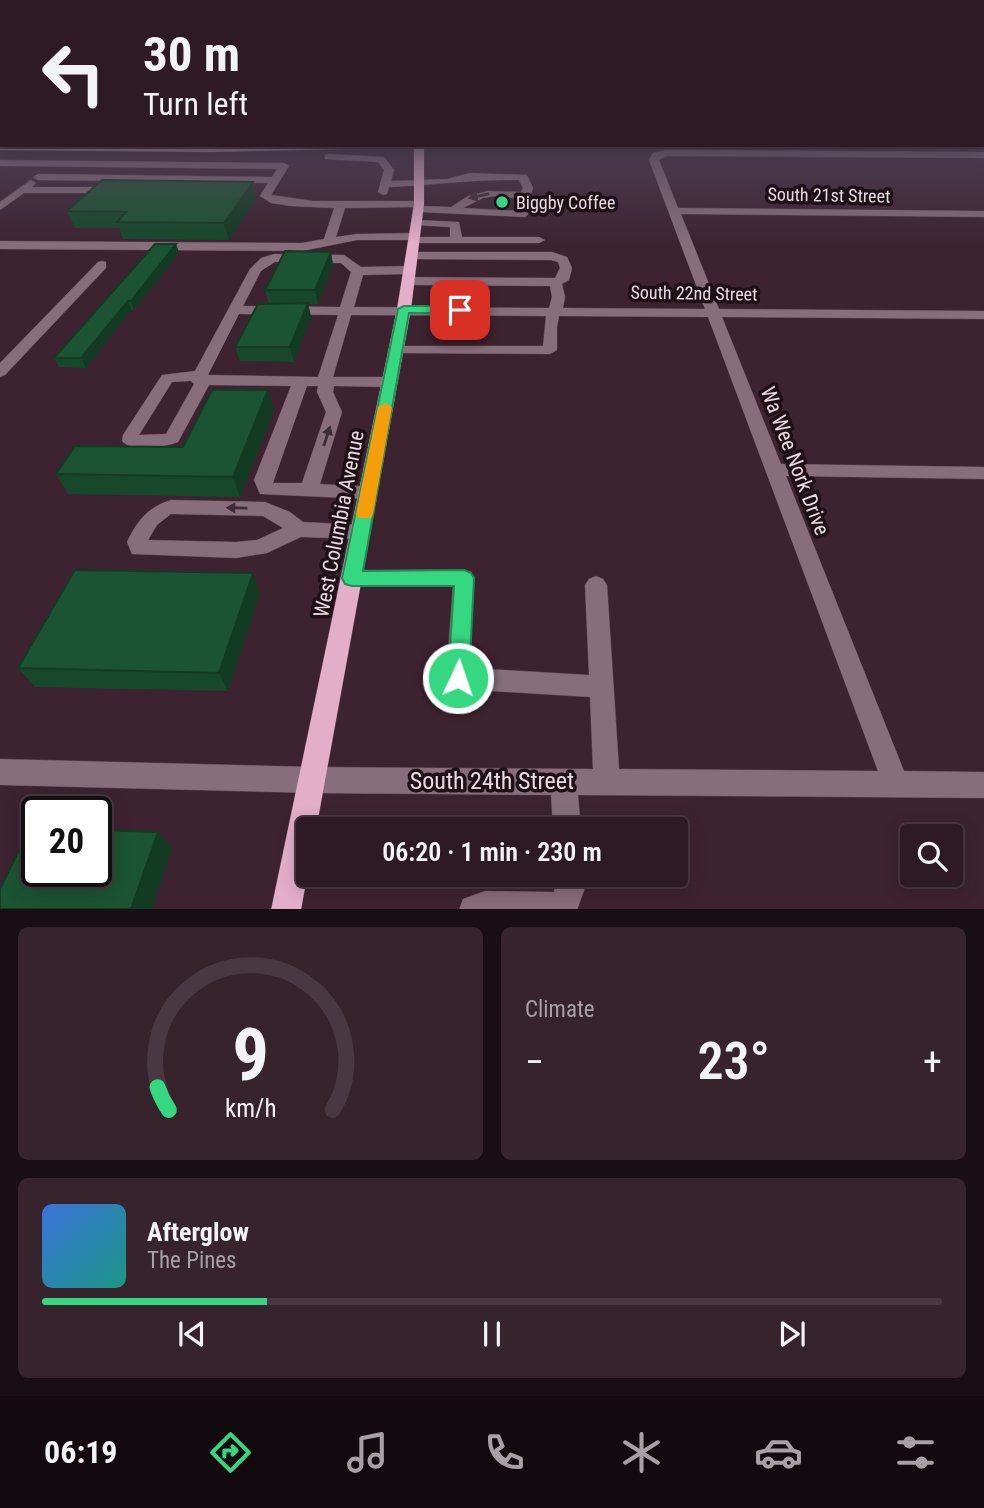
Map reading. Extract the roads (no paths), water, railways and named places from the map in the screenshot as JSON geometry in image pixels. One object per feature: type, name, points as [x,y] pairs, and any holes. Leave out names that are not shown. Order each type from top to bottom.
[{"type":"main road","name":"West Columbia Avenue","points":[[286,909],[404,309],[420,184],[419,158]]},
{"type":"street","points":[[71,164],[78,158]]},
{"type":"street","points":[[327,158],[325,162],[380,159],[389,170],[384,188],[447,182],[470,176],[523,177],[528,187],[525,195]]},
{"type":"street","name":"Wa Wee Nork Drive","points":[[655,158],[712,314],[896,783]]},
{"type":"street","points":[[0,163],[284,166],[265,196],[269,200],[281,203],[341,204],[414,240],[555,282],[563,280],[566,268],[563,260],[552,256],[414,240]]},
{"type":"street","points":[[0,207],[56,163]]},
{"type":"street","points":[[38,177],[275,180]]},
{"type":"street","points":[[0,195],[131,191]]},
{"type":"street","points":[[172,191],[268,191]]},
{"type":"street","points":[[309,491],[334,412],[326,392],[326,381],[358,271],[414,240],[471,196],[525,195],[530,198],[531,207],[525,214],[469,214],[455,209]]},
{"type":"street","points":[[329,242],[341,204]]},
{"type":"street","name":"South 21st Street","points":[[673,211],[984,214]]},
{"type":"street","points":[[0,245],[302,247],[357,237],[539,240]]},
{"type":"street","points":[[358,271],[344,259],[274,258],[265,261],[256,269],[235,310],[202,378],[172,438],[163,441],[131,441],[131,435],[167,378],[202,378],[390,382]]},
{"type":"street","points":[[0,372],[102,265]]},
{"type":"street","points":[[396,349],[550,350],[550,322],[557,310],[561,294],[555,282]]},
{"type":"street","name":"South 22nd Street","points":[[235,310],[557,310],[712,314],[984,315]]},
{"type":"street","points":[[301,381],[264,480],[267,489],[369,492]]},
{"type":"street","points":[[774,470],[984,473]]},
{"type":"street","points":[[299,529],[284,517],[265,509],[171,507],[159,511],[149,521],[137,542],[139,548],[236,550],[260,547],[299,529],[361,532]]},
{"type":"street","points":[[352,578],[464,578],[458,678],[601,687]]},
{"type":"street","points":[[596,585],[607,782]]},
{"type":"street","name":"South 24th Street","points":[[1,774],[313,780],[984,785]]},
{"type":"street","points":[[564,782],[566,817]]},
{"type":"street","points":[[474,909],[485,906],[563,907],[570,887]]},
{"type":"place","name":"Biggby Coffee","points":[[502,202]]}]
